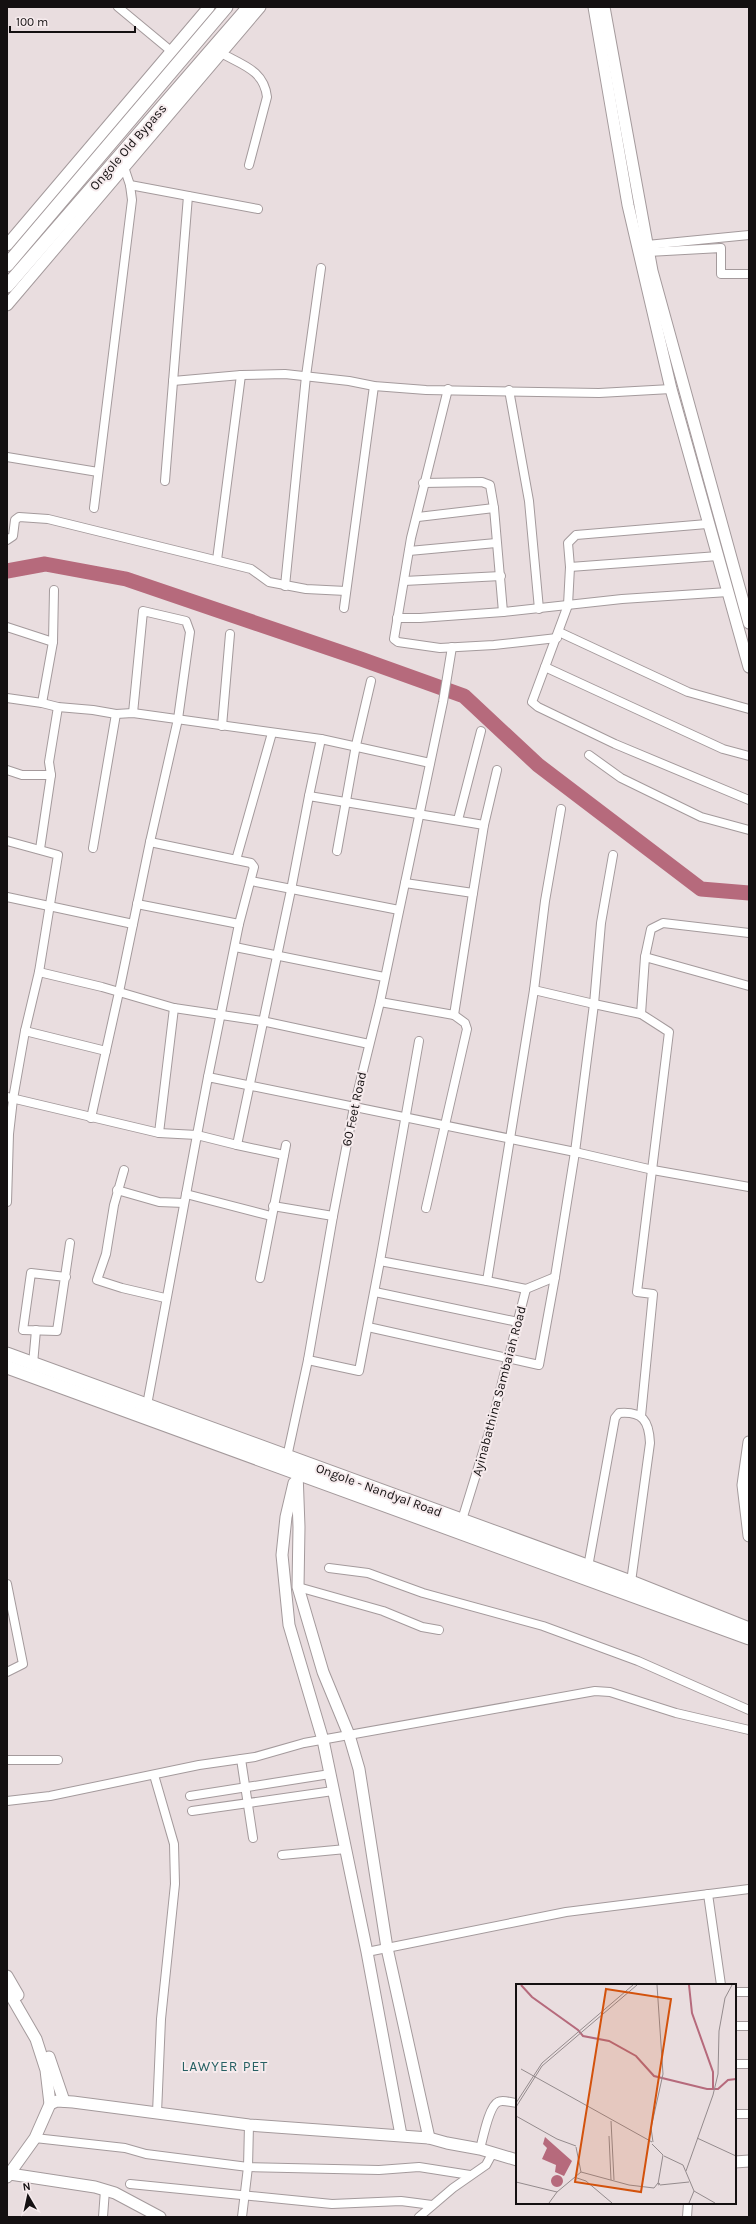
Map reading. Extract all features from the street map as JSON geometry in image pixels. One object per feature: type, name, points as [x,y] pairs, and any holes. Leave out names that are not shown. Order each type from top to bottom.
[{"type":"main road","name":"Ongole Old Bypass","points":[[7,265],[226,7]]},
{"type":"main road","name":"Ongole Old Bypass","points":[[7,286],[249,7]]},
{"type":"main road","name":"Ongole - Nandyal Road","points":[[7,1354],[33,1364],[61,1381],[460,1525],[749,1638]]},
{"type":"main road","name":"Ongole - Nandyal Road","points":[[7,1367],[147,1405],[286,1462]]},
{"type":"main road","name":"Ongole - Nandyal Road","points":[[460,1525],[631,1582],[749,1629]]},
{"type":"street","points":[[118,7],[171,51]]},
{"type":"street","points":[[7,245],[209,7]]},
{"type":"street","points":[[7,305],[260,7]]},
{"type":"street","points":[[594,7],[628,205],[671,389],[749,667]]},
{"type":"street","points":[[604,7],[648,248],[664,320],[712,484],[749,623]]},
{"type":"street","points":[[221,53],[253,71],[262,78],[266,86],[267,97],[249,165]]},
{"type":"street","points":[[94,508],[132,200],[130,185],[124,167]]},
{"type":"street","points":[[130,185],[258,209]]},
{"type":"street","points":[[165,481],[188,196]]},
{"type":"street","points":[[648,248],[721,237],[749,235]]},
{"type":"street","points":[[721,237],[721,274],[749,274]]},
{"type":"street","points":[[648,248],[721,248]]},
{"type":"street","points":[[285,586],[306,376],[321,268]]},
{"type":"street","points":[[173,381],[241,375],[285,374],[374,386],[426,390],[509,390],[599,393],[671,389]]},
{"type":"street","points":[[217,560],[241,375]]},
{"type":"street","points":[[344,608],[374,386]]},
{"type":"street","points":[[448,389],[423,483],[418,517],[409,551],[393,634],[396,641],[440,648],[558,635],[688,692],[749,709]]},
{"type":"street","points":[[509,390],[529,501],[539,609]]},
{"type":"street","points":[[7,458],[98,472]]},
{"type":"street","points":[[423,483],[488,483],[492,489],[496,543],[501,576],[503,612]]},
{"type":"street","points":[[418,517],[494,508]]},
{"type":"street","points":[[7,540],[13,536],[17,518],[23,516],[42,518],[100,530],[251,569],[269,582],[285,586],[306,589],[346,591]]},
{"type":"street","points":[[708,524],[576,536],[568,542],[570,568],[568,605],[558,635],[532,699],[533,704],[538,708],[615,744],[749,800]]},
{"type":"street","points":[[409,551],[496,543]]},
{"type":"street","points":[[570,568],[718,556]]},
{"type":"street","points":[[404,581],[501,576]]},
{"type":"street","points":[[42,702],[53,642],[54,590]]},
{"type":"street","points":[[397,618],[420,618],[503,612],[622,599],[728,592]]},
{"type":"street","points":[[91,1118],[178,719],[190,632],[186,621],[143,611],[133,713]]},
{"type":"street","points":[[7,627],[53,642]]},
{"type":"street","points":[[222,726],[230,634]]},
{"type":"street","name":"60 Feet Road","points":[[286,1462],[308,1360],[332,1216],[354,1107],[380,1002],[384,976],[444,702],[450,671],[452,647]]},
{"type":"street","points":[[545,667],[723,749],[749,756]]},
{"type":"street","points":[[337,851],[356,745],[371,681]]},
{"type":"street","points":[[7,698],[42,702],[58,707],[93,710],[116,714],[133,713],[321,739],[356,745],[430,763]]},
{"type":"street","points":[[40,849],[51,775],[49,762],[58,707]]},
{"type":"street","points":[[93,848],[116,714]]},
{"type":"street","points":[[458,820],[481,731]]},
{"type":"street","points":[[236,860],[272,733]]},
{"type":"street","points":[[237,1145],[248,1085],[278,955],[321,739]]},
{"type":"street","points":[[589,755],[621,778],[701,817],[749,830]]},
{"type":"street","points":[[7,770],[22,775],[51,775]]},
{"type":"street","points":[[454,1015],[484,825],[497,770]]},
{"type":"street","points":[[309,796],[484,825]]},
{"type":"street","points":[[487,1281],[534,990],[545,901],[561,809]]},
{"type":"street","points":[[7,841],[58,854],[39,972],[10,1098],[7,1202]]},
{"type":"street","points":[[147,1405],[208,1077],[239,924],[254,866],[251,863],[150,842]]},
{"type":"street","points":[[368,1327],[509,1360],[539,1365],[575,1152],[594,1004],[601,923],[613,855]]},
{"type":"street","points":[[251,881],[399,910]]},
{"type":"street","points":[[404,883],[473,893]]},
{"type":"street","points":[[7,897],[133,924]]},
{"type":"street","points":[[137,904],[239,924]]},
{"type":"street","points":[[641,1014],[645,957],[651,929],[663,923],[749,933]]},
{"type":"street","points":[[235,947],[384,976]]},
{"type":"street","points":[[645,957],[749,986]]},
{"type":"street","points":[[39,972],[119,992],[174,1008],[262,1021],[369,1044]]},
{"type":"street","points":[[534,990],[641,1014],[669,1032],[637,1292],[653,1294],[641,1416]]},
{"type":"street","points":[[380,1002],[454,1015],[465,1023],[467,1029],[447,1125],[426,1208]]},
{"type":"street","points":[[159,1133],[174,1008]]},
{"type":"street","points":[[25,1031],[106,1052]]},
{"type":"street","points":[[308,1360],[359,1371],[375,1292],[419,1041]]},
{"type":"street","points":[[208,1077],[447,1125],[653,1170],[749,1187]]},
{"type":"street","points":[[10,1098],[159,1133],[197,1135],[284,1155]]},
{"type":"street","points":[[260,1278],[286,1145]]},
{"type":"street","points":[[124,1170],[117,1190],[110,1238],[97,1280],[122,1288],[166,1298]]},
{"type":"street","points":[[117,1190],[159,1202],[184,1203]]},
{"type":"street","points":[[186,1194],[271,1216]]},
{"type":"street","points":[[273,1206],[332,1216]]},
{"type":"street","points":[[66,1277],[32,1273],[23,1330],[57,1331],[66,1277],[70,1243]]},
{"type":"street","name":"Ayinabathina Sambaiah Road","points":[[380,1261],[526,1289],[509,1360],[460,1525]]},
{"type":"street","points":[[526,1289],[555,1277]]},
{"type":"street","points":[[375,1292],[518,1322]]},
{"type":"street","points":[[33,1364],[36,1330]]},
{"type":"street","points":[[588,1567],[615,1418],[619,1413],[641,1416],[647,1423],[650,1443],[631,1582]]},
{"type":"street","points":[[749,1442],[743,1485],[749,1536]]},
{"type":"street","points":[[299,1467],[298,1587],[323,1672],[349,1734],[359,1770],[373,1848],[387,1948],[429,2138]]},
{"type":"street","points":[[299,1467],[285,1525],[282,1555],[289,1625],[323,1740],[367,1952],[401,2135]]},
{"type":"street","points":[[329,1568],[368,1573],[431,1595],[542,1626],[638,1661],[749,1710]]},
{"type":"street","points":[[7,1584],[23,1664],[7,1672]]},
{"type":"street","points":[[298,1587],[383,1611],[422,1627],[439,1630]]},
{"type":"street","points":[[7,1801],[50,1796],[242,1759],[349,1734],[595,1690],[610,1692],[676,1713],[748,1728]]},
{"type":"street","points":[[242,1759],[253,1838]]},
{"type":"street","points":[[7,1760],[58,1760]]},
{"type":"street","points":[[190,1796],[330,1774]]},
{"type":"street","points":[[154,1775],[174,1844],[175,1884],[161,2019],[156,2113]]},
{"type":"street","points":[[192,1811],[334,1791]]},
{"type":"street","points":[[282,1854],[346,1849]]},
{"type":"street","points":[[367,1952],[566,1912],[749,1889]]},
{"type":"street","points":[[708,1894],[721,1984]]},
{"type":"street","points":[[7,1976],[42,2039],[64,2101]]},
{"type":"street","points":[[7,1989],[36,2039],[46,2070],[50,2104],[35,2138],[8,2176],[105,2190],[115,2193],[160,2217]]},
{"type":"street","points":[[736,1992],[749,1992]]},
{"type":"street","points":[[736,2026],[749,2026]]},
{"type":"street","points":[[736,2064],[749,2064]]},
{"type":"street","points":[[50,2104],[64,2101],[248,2125],[429,2138],[480,2149],[492,2154],[516,2160]]},
{"type":"street","points":[[480,2149],[489,2114],[495,2104],[503,2101],[516,2103]]},
{"type":"street","points":[[736,2114],[749,2114]]},
{"type":"street","points":[[242,2217],[243,2197],[248,2167],[248,2125]]},
{"type":"street","points":[[35,2138],[125,2148],[146,2154],[248,2167],[379,2170],[419,2167],[470,2175]]},
{"type":"street","points":[[419,2217],[470,2175],[486,2165],[492,2154]]},
{"type":"street","points":[[736,2162],[749,2161]]},
{"type":"street","points":[[130,2184],[200,2190],[243,2197],[284,2198],[332,2204],[401,2201],[432,2205]]},
{"type":"street","points":[[103,2217],[105,2190]]},
{"type":"street","points":[[687,2217],[688,2204]]},
{"type":"waterway","points":[[7,571],[45,564],[126,579],[361,659],[464,696],[538,765],[701,889],[749,893]]},
{"type":"district","name":"LAWYER PET","points":[[225,2066]]}]
